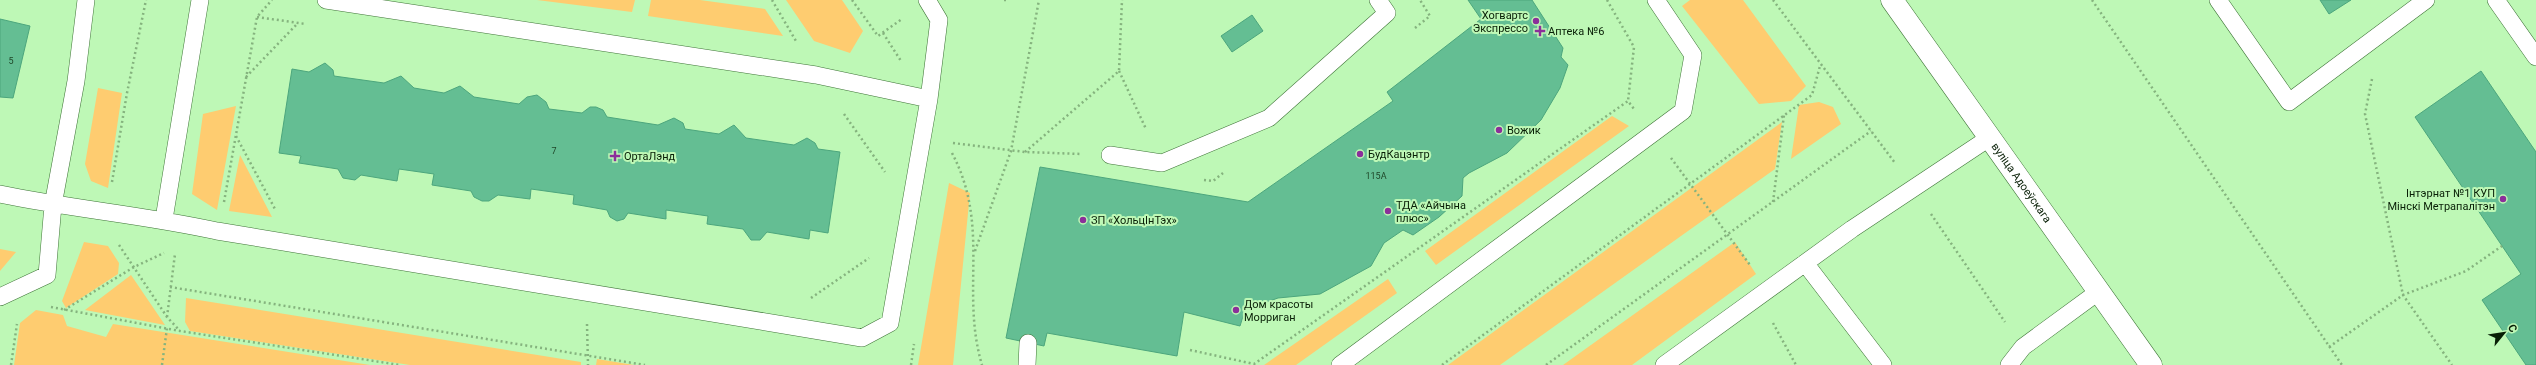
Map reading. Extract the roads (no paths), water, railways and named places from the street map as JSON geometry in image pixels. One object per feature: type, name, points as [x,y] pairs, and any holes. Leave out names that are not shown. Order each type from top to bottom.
[{"type":"main road","name":"вуліца Адоеўскага","points":[[1892,0],[2151,365]]},
{"type":"lane","points":[[0,297],[47,275],[53,205],[76,81],[86,0]]},
{"type":"lane","points":[[164,219],[200,0]]},
{"type":"lane","points":[[326,0],[816,75],[928,99]]},
{"type":"lane","points":[[0,194],[53,205],[164,219],[217,230],[862,338],[890,323],[928,99],[939,20],[927,0]]},
{"type":"lane","points":[[1110,156],[1162,163],[1269,118],[1387,14],[1378,0]]},
{"type":"lane","points":[[1340,365],[1683,111],[1693,56],[1656,0]]},
{"type":"lane","points":[[2218,0],[2289,102],[2426,0]]},
{"type":"lane","points":[[2496,0],[2536,58]]},
{"type":"lane","points":[[1664,365],[1852,229],[1989,138]]},
{"type":"lane","points":[[1805,262],[1883,365]]},
{"type":"lane","points":[[2009,365],[2023,347],[2098,292]]},
{"type":"lane","points":[[1027,365],[1028,343]]},
{"type":"place","name":"Хогвартс Экспрессо","points":[[1536,21]]},
{"type":"place","name":"Аптека №6","points":[[1540,31]]},
{"type":"place","name":"Вожик","points":[[1499,130]]},
{"type":"place","name":"БудКацэнтр","points":[[1360,154]]},
{"type":"place","name":"ОртаЛэнд","points":[[615,156]]},
{"type":"place","name":"Інтэрнат №1 КУП Мінскі Метрапалітэн","points":[[2503,199]]},
{"type":"place","name":"ТДА «Айчына плюс»","points":[[1388,211]]},
{"type":"place","name":"ЗП «ХольцIнТэх»","points":[[1083,220]]},
{"type":"place","name":"Дом красоты Морриган","points":[[1236,310]]}]
